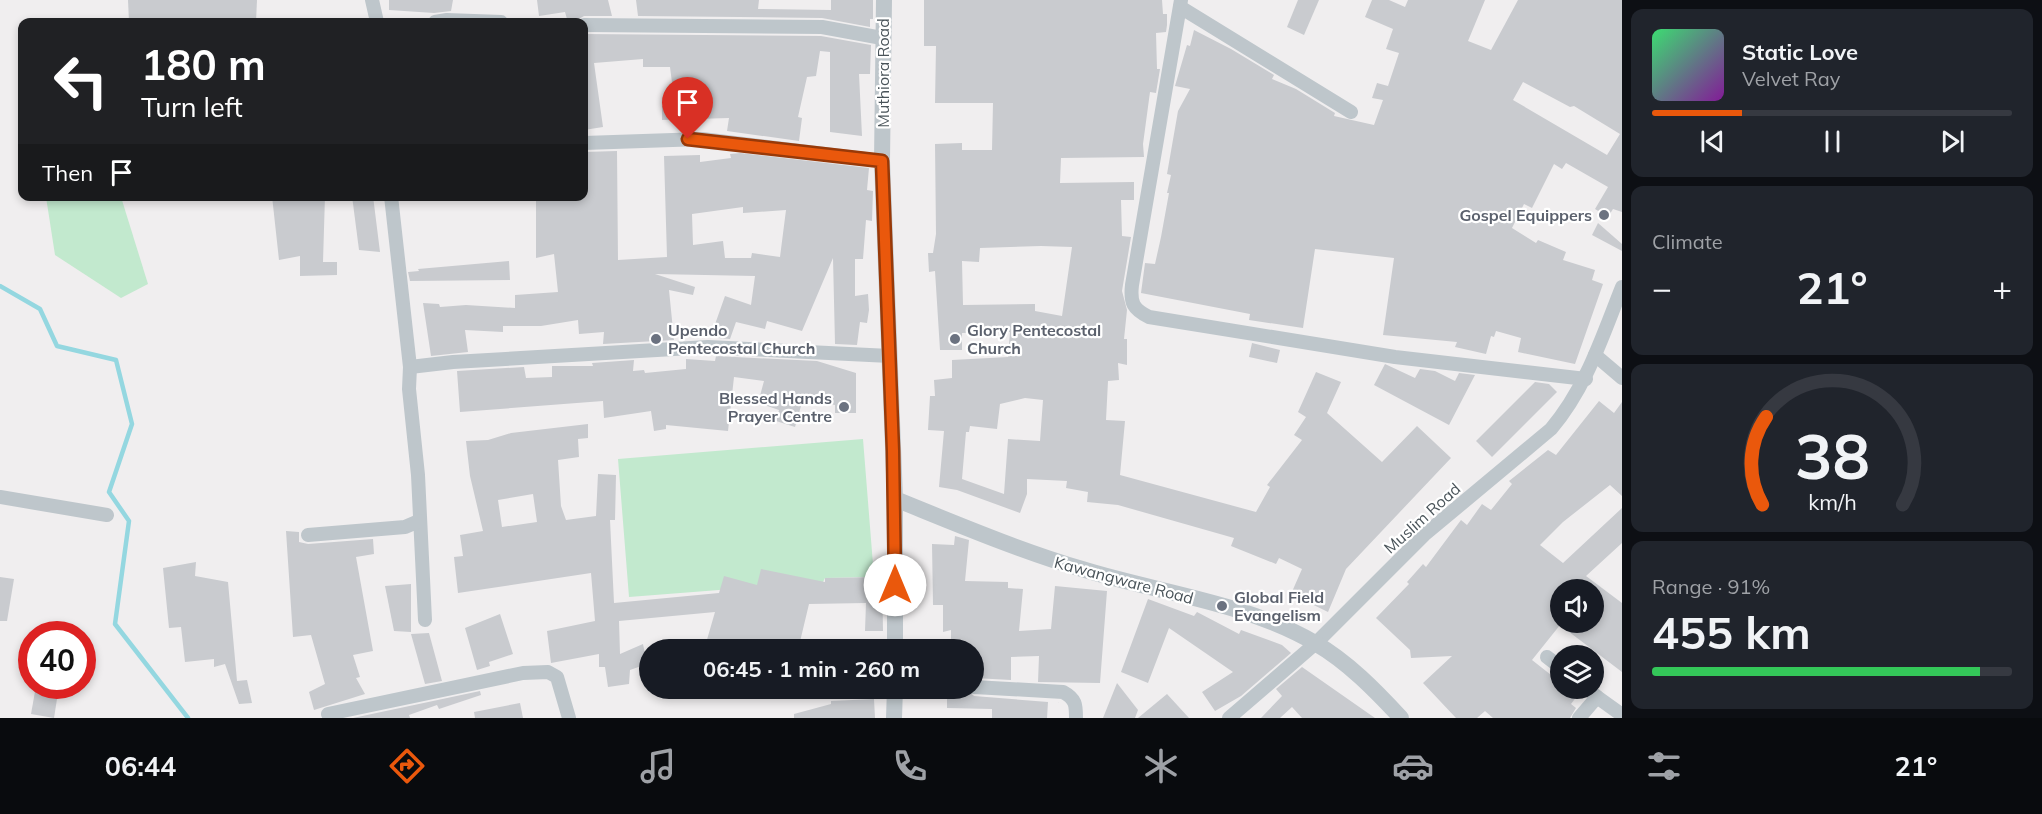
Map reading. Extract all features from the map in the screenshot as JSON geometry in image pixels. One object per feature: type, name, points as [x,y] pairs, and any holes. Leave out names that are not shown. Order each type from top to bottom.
[{"type":"street","points":[[372,0],[376,18]]},
{"type":"street","name":"Muthiora Road","points":[[884,0],[882,161],[895,499],[895,639]]},
{"type":"street","points":[[1351,112],[1181,3],[1132,285],[1131,298],[1137,310],[1149,317],[1395,357],[1586,378]]},
{"type":"street","points":[[588,25],[822,27],[882,38]]},
{"type":"street","points":[[588,143],[702,139],[882,161]]},
{"type":"street","points":[[392,201],[410,367],[409,389],[418,475],[425,620]]},
{"type":"street","name":"Muslim Road","points":[[1229,718],[1316,643],[1424,535],[1551,429],[1566,412],[1586,378],[1622,287]]},
{"type":"street","points":[[410,367],[443,362],[708,347],[890,356]]},
{"type":"street","points":[[1595,355],[1622,378]]},
{"type":"street","points":[[0,497],[107,515]]},
{"type":"street","name":"Kawangware Road","points":[[895,499],[1047,559],[1232,609],[1316,643],[1362,679],[1401,718]]},
{"type":"street","points":[[308,536],[405,527],[419,521]]},
{"type":"street","points":[[328,714],[523,673],[548,672],[557,677],[569,718]]},
{"type":"street","points":[[984,688],[1063,692],[1072,697],[1076,705],[1076,718]]},
{"type":"street","points":[[894,718],[895,699]]},
{"type":"street","points":[[1579,718],[1589,699]]},
{"type":"street","points":[[1600,699],[1622,715]]},
{"type":"green space","points":[[47,201],[122,201],[148,284],[121,298],[55,255]]},
{"type":"green space","points":[[863,439],[874,577],[825,578],[823,582],[629,597],[618,459]]},
{"type":"building","points":[[128,0],[257,0],[256,18],[129,18]]},
{"type":"building","points":[[389,0],[453,0],[451,11],[434,13],[389,10]]},
{"type":"building","points":[[537,0],[608,0],[612,16],[567,18],[565,12],[539,16]]},
{"type":"building","points":[[636,0],[759,0],[758,9],[831,10],[831,0],[873,0],[873,19],[870,19],[870,27],[822,18],[638,16]]},
{"type":"building","points":[[924,0],[1162,0],[1163,14],[1167,14],[1167,25],[1166,32],[1156,33],[1157,69],[1160,69],[1156,93],[1150,92],[1143,144],[1144,157],[1061,158],[1060,183],[1134,182],[1134,200],[1121,200],[1122,236],[1131,237],[1122,291],[1127,310],[1124,339],[1127,339],[1127,365],[1118,363],[1119,380],[1108,381],[1106,420],[1125,421],[1120,475],[1256,512],[1270,487],[1267,485],[1302,440],[1294,435],[1306,417],[1298,412],[1316,372],[1341,382],[1327,413],[1382,462],[1417,426],[1451,458],[1346,569],[1328,612],[1291,594],[1302,569],[1279,558],[1276,564],[1231,546],[1234,538],[1118,505],[1087,502],[1088,492],[1066,488],[1067,481],[1027,479],[1027,494],[1020,513],[957,490],[939,487],[944,431],[928,430],[930,396],[935,396],[934,380],[952,378],[952,360],[1008,357],[1010,332],[962,333],[962,350],[940,350],[935,271],[929,272],[928,253],[933,253],[936,234],[935,144],[962,143],[962,150],[992,150],[993,103],[935,103],[936,46],[924,46]],"holes":[[[1072,247],[1062,316],[1035,311],[1035,304],[963,305],[962,261],[979,262],[980,248]],[[1025,398],[1043,400],[1040,441],[1008,439],[1004,494],[962,479],[966,432],[969,432],[970,426],[997,429],[1000,404]]]},
{"type":"building","points":[[1298,0],[1319,0],[1304,35],[1287,27]]},
{"type":"building","points":[[1372,0],[1389,0],[1405,7],[1408,0],[1485,0],[1468,41],[1491,50],[1518,0],[1622,0],[1622,212],[1613,209],[1608,217],[1595,209],[1608,187],[1566,163],[1562,169],[1554,164],[1532,208],[1524,204],[1512,228],[1536,243],[1538,240],[1566,252],[1563,260],[1595,270],[1592,280],[1603,284],[1575,364],[1518,352],[1521,338],[1496,331],[1494,337],[1491,336],[1486,354],[1455,347],[1457,342],[1383,335],[1394,258],[1315,249],[1303,328],[1249,320],[1250,314],[1141,293],[1145,263],[1155,264],[1161,237],[1171,175],[1167,174],[1178,111],[1190,89],[1175,86],[1187,45],[1190,46],[1194,30],[1274,75],[1272,79],[1296,89],[1335,113],[1334,116],[1374,125],[1383,100],[1372,98],[1377,83],[1388,86],[1399,53],[1386,49],[1393,29],[1365,17]],"holes":[[[1523,82],[1570,107],[1574,106],[1620,134],[1607,155],[1513,100]]]},
{"type":"building","points":[[588,34],[821,36],[871,45],[870,74],[859,74],[862,136],[830,132],[830,52],[820,51],[816,76],[807,77],[798,117],[802,118],[799,141],[727,131],[729,118],[662,120],[662,106],[675,106],[670,67],[643,67],[643,59],[594,63],[603,127],[588,129]]},
{"type":"building","points":[[617,151],[618,260],[667,257],[664,156],[700,155],[700,162],[731,158],[730,154],[740,153],[869,168],[867,190],[873,191],[872,221],[866,220],[863,259],[855,259],[855,296],[868,294],[869,310],[867,323],[860,322],[857,345],[835,344],[833,258],[802,331],[767,321],[765,329],[736,322],[730,339],[718,338],[718,332],[713,330],[725,296],[751,305],[755,276],[655,274],[695,287],[693,295],[669,290],[674,340],[603,344],[604,332],[579,334],[578,320],[541,326],[503,326],[503,332],[465,330],[468,352],[431,356],[423,303],[439,304],[440,307],[466,305],[515,308],[515,295],[558,292],[554,254],[536,258],[536,201],[588,201],[588,152]],"holes":[[[743,207],[743,213],[786,210],[780,257],[752,253],[751,258],[725,258],[723,241],[693,245],[692,214]]]},
{"type":"building","points":[[273,201],[325,201],[323,262],[337,262],[337,275],[300,276],[300,256],[279,260]]},
{"type":"building","points":[[353,201],[374,201],[380,252],[359,250]]},
{"type":"building","points":[[1598,223],[1622,244],[1622,251],[1592,235]]},
{"type":"building","points":[[509,261],[510,280],[410,281],[408,272],[419,271],[418,269]]},
{"type":"building","points":[[1252,343],[1280,350],[1277,363],[1249,357]]},
{"type":"building","points":[[716,356],[817,361],[856,373],[856,413],[835,413],[835,405],[803,399],[795,427],[776,421],[779,410],[758,403],[764,381],[734,377],[728,431],[666,425],[666,429],[654,431],[651,411],[604,418],[603,401],[460,412],[457,371],[524,367],[526,378],[552,377],[552,366],[593,366],[592,363],[634,360],[633,371],[644,370],[645,373],[686,369],[686,359],[715,361]]},
{"type":"building","points":[[1385,364],[1415,378],[1420,369],[1435,371],[1455,381],[1459,373],[1475,375],[1449,425],[1374,385]]},
{"type":"building","points":[[1535,382],[1549,384],[1557,392],[1492,457],[1476,441]]},
{"type":"building","points":[[1599,401],[1614,413],[1622,402],[1622,496],[1610,485],[1563,522],[1540,545],[1563,563],[1622,508],[1622,543],[1586,576],[1590,579],[1550,579],[1550,633],[1554,633],[1532,660],[1550,674],[1550,699],[1575,699],[1571,704],[1576,708],[1570,718],[1493,718],[1485,711],[1477,718],[1456,718],[1423,683],[1452,656],[1411,658],[1410,650],[1376,618],[1409,584],[1407,582],[1423,564],[1426,567],[1461,520],[1467,525],[1482,504],[1491,510],[1512,484],[1509,481],[1548,450],[1556,455]]},
{"type":"building","points":[[588,424],[588,438],[578,439],[579,457],[558,460],[561,506],[566,520],[596,516],[598,474],[616,475],[615,520],[610,520],[614,603],[719,593],[724,576],[757,585],[761,569],[825,582],[825,578],[882,577],[883,631],[865,631],[866,603],[809,604],[801,639],[707,639],[715,612],[619,621],[620,654],[639,646],[639,667],[630,670],[629,684],[608,687],[605,667],[599,667],[599,654],[551,663],[547,631],[595,621],[591,573],[458,593],[454,557],[463,556],[460,535],[483,531],[470,476],[466,441],[488,440],[511,433]],"holes":[[[533,494],[537,522],[502,527],[498,500]]]},
{"type":"building","points":[[286,531],[299,532],[299,542],[308,544],[373,539],[374,554],[356,557],[373,651],[353,655],[360,677],[356,678],[365,694],[314,710],[309,692],[325,684],[311,635],[293,637]]},
{"type":"building","points":[[955,536],[969,540],[965,581],[1008,582],[1008,588],[1023,589],[1019,631],[1051,629],[1055,586],[1107,591],[1100,683],[1038,682],[1039,656],[1011,657],[1011,680],[984,679],[984,639],[951,639],[951,630],[943,632],[943,605],[933,605],[932,544],[954,545]]},
{"type":"building","points":[[196,562],[195,576],[228,582],[237,681],[247,680],[252,703],[239,704],[225,664],[214,667],[214,659],[185,662],[181,627],[169,628],[163,568]]},
{"type":"building","points":[[0,577],[14,579],[7,621],[0,621]]},
{"type":"building","points":[[411,584],[411,632],[394,631],[385,586]]},
{"type":"building","points":[[1604,590],[1622,603],[1622,672],[1604,658],[1604,645],[1586,645],[1571,633],[1604,633]]},
{"type":"building","points":[[1148,599],[1194,616],[1197,612],[1239,634],[1241,630],[1282,645],[1291,653],[1241,696],[1215,711],[1202,692],[1233,672],[1169,628],[1148,683],[1121,672]]},
{"type":"building","points":[[500,614],[513,654],[489,662],[490,666],[477,670],[465,628]]},
{"type":"building","points":[[429,633],[442,681],[425,684],[411,634]]},
{"type":"building","points":[[1302,667],[1375,718],[1302,718],[1292,707],[1280,718],[1261,718],[1282,696],[1276,689]]},
{"type":"building","points":[[1117,683],[1138,710],[1135,718],[1103,718]]},
{"type":"building","points":[[480,691],[481,695],[439,709],[437,705],[409,715],[410,718],[353,718]]},
{"type":"building","points":[[1167,694],[1189,718],[1138,718]]},
{"type":"building","points":[[984,697],[1061,703],[1048,702],[1047,718],[992,718],[992,709],[947,708],[947,699],[984,699]]},
{"type":"building","points":[[34,699],[57,699],[54,718],[31,714]]},
{"type":"building","points":[[874,699],[875,718],[794,718],[794,714],[831,704],[831,701]]},
{"type":"building","points":[[520,703],[523,718],[475,718],[474,712]]},
{"type":"waterway","points":[[0,286],[40,309],[57,346],[116,360],[132,424],[109,492],[129,521],[115,624],[188,718]]},
{"type":"place","name":"Gospel Equippers","points":[[1604,215]]},
{"type":"place","name":"Upendo Pentecostal Church","points":[[656,339]]},
{"type":"place","name":"Glory Pentecostal Church","points":[[955,339]]},
{"type":"place","name":"Blessed Hands Prayer Centre","points":[[844,407]]},
{"type":"place","name":"Global Field Evangelism","points":[[1222,606]]},
{"type":"route","points":[[688,139],[882,161],[895,499],[895,585]]}]
